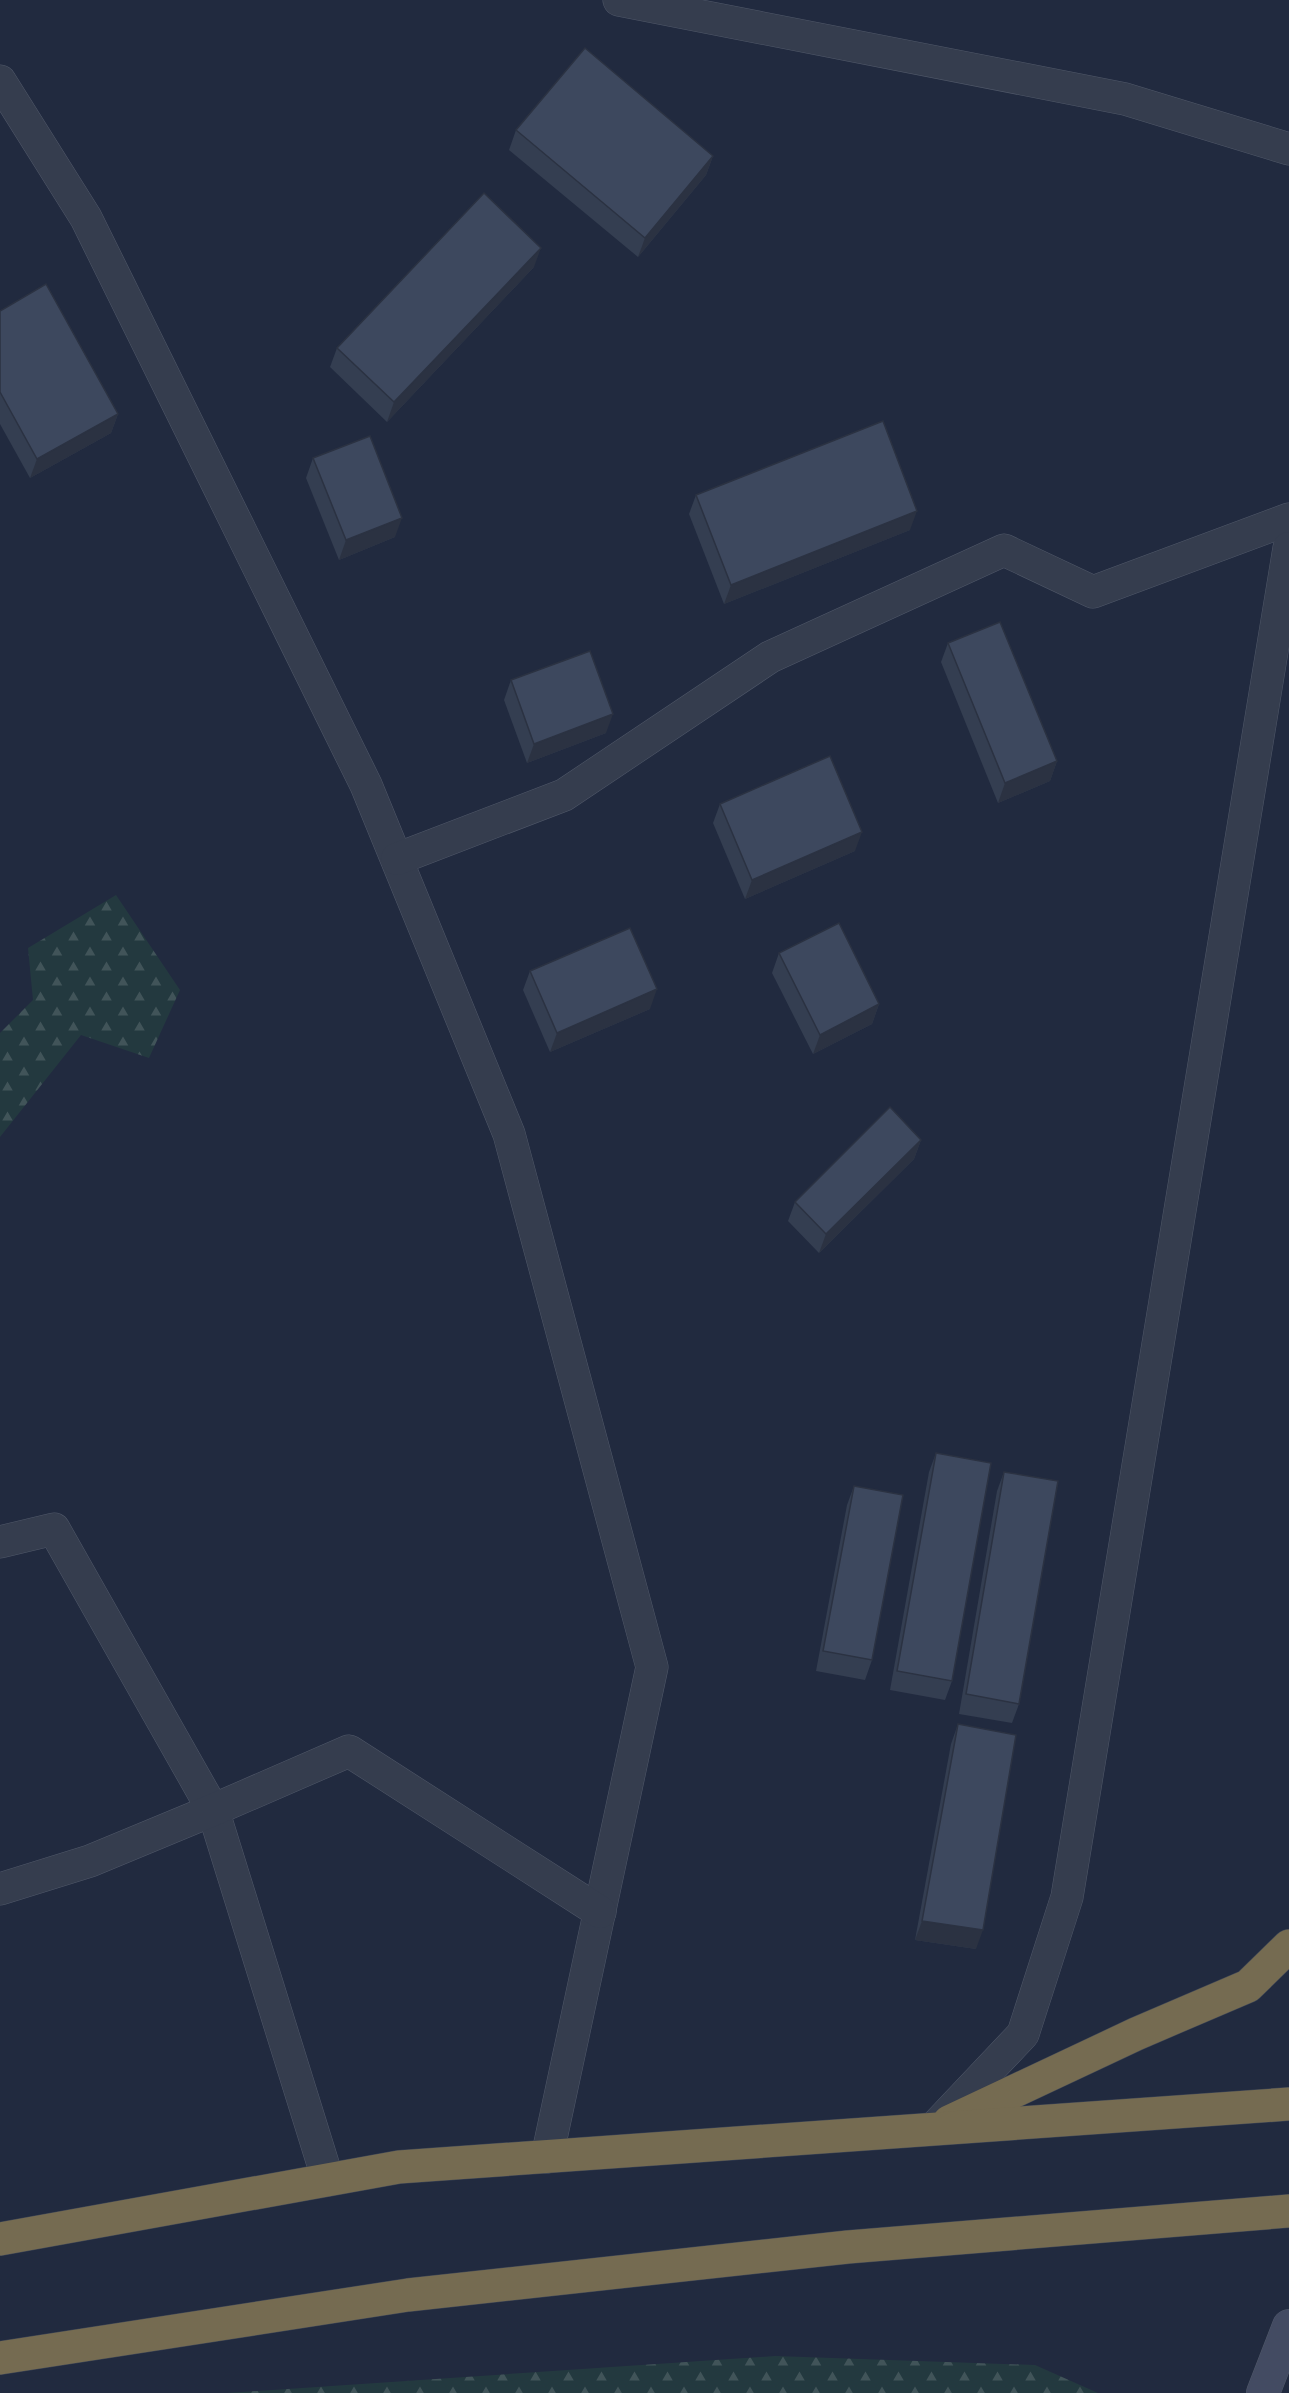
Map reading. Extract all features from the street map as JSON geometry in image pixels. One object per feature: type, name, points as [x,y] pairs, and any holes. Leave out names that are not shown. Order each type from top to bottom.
[{"type":"highway","points":[[931,2130],[1136,2034],[1248,1986],[1289,1946]]},
{"type":"highway","points":[[0,2239],[399,2167],[1289,2104]]},
{"type":"highway","points":[[0,2358],[408,2295],[848,2247],[1289,2211]]},
{"type":"street","points":[[619,0],[1125,99],[1289,149]]},
{"type":"street","points":[[0,81],[86,218],[366,785],[397,860],[509,1134],[652,1667],[547,2157]]},
{"type":"street","points":[[397,860],[564,795],[770,657],[1004,550],[1093,592],[1289,519]]},
{"type":"street","points":[[931,2130],[1023,2034],[1067,1897],[1289,548]]},
{"type":"street","points":[[0,1542],[54,1529],[213,1810],[328,2180]]},
{"type":"street","points":[[0,1889],[90,1861],[349,1751],[600,1912]]},
{"type":"street","points":[[1263,2393],[1289,2326]]},
{"type":"green space","points":[[116,895],[180,990],[149,1058],[81,1035],[0,1137],[0,1033],[33,1000],[28,948]]},
{"type":"green space","points":[[775,2356],[1035,2365],[1098,2393],[227,2393]]},
{"type":"building","points":[[585,48],[713,156],[645,238],[516,130]]},
{"type":"building","points":[[484,193],[541,248],[394,402],[337,348]]},
{"type":"building","points":[[46,284],[118,414],[37,459],[0,392],[0,311]]},
{"type":"building","points":[[883,421],[917,511],[731,585],[696,495]]},
{"type":"building","points":[[370,436],[402,518],[346,540],[313,458]]},
{"type":"building","points":[[1000,622],[1057,761],[1005,783],[948,643]]},
{"type":"building","points":[[590,651],[613,714],[534,744],[511,680]]},
{"type":"building","points":[[830,756],[862,832],[752,880],[720,804]]},
{"type":"building","points":[[839,923],[879,1004],[820,1035],[779,953]]},
{"type":"building","points":[[630,928],[657,989],[557,1033],[530,971]]},
{"type":"building","points":[[890,1107],[921,1140],[826,1234],[795,1202]]},
{"type":"building","points":[[936,1453],[991,1463],[952,1681],[897,1671]]},
{"type":"building","points":[[1004,1472],[1058,1481],[1019,1704],[966,1694]]},
{"type":"building","points":[[854,1486],[903,1495],[872,1660],[823,1651]]},
{"type":"building","points":[[958,1724],[1016,1735],[983,1930],[922,1921]]}]
